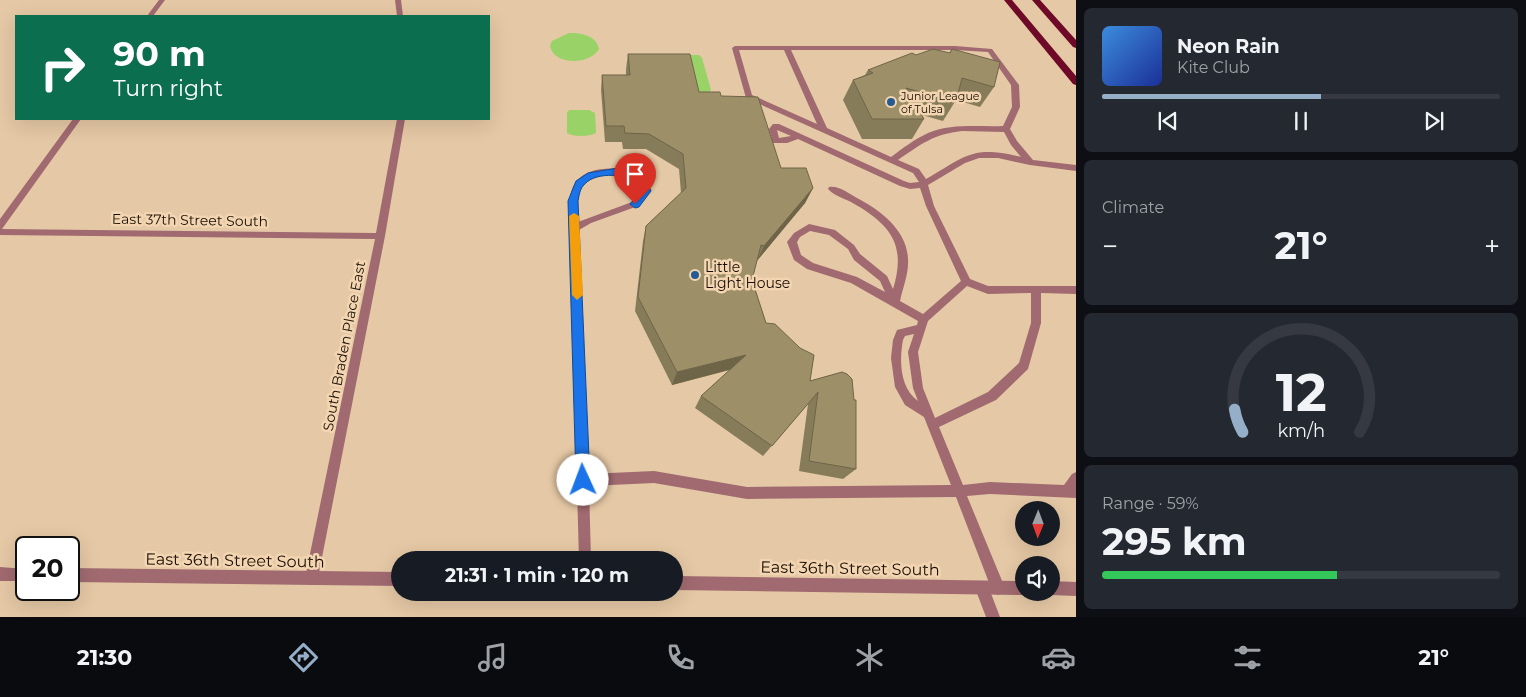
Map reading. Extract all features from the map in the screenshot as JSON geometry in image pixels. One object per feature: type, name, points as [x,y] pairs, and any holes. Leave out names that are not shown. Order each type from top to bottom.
[{"type":"main road","points":[[1008,0],[1076,82]]},
{"type":"main road","points":[[1036,0],[1076,45]]},
{"type":"street","points":[[151,15],[162,0]]},
{"type":"street","points":[[398,0],[400,15]]},
{"type":"street","points":[[1006,129],[1016,107],[1014,85],[990,50],[955,48],[735,48],[749,96],[916,171],[923,184],[930,206],[966,282],[988,290],[1076,290]]},
{"type":"street","points":[[788,49],[824,130]]},
{"type":"street","points":[[0,226],[76,120]]},
{"type":"street","name":"South Braden Place East","points":[[312,578],[380,236],[401,120]]},
{"type":"street","points":[[892,160],[936,133],[954,130],[1006,129]]},
{"type":"street","points":[[1006,129],[1014,143],[1030,162]]},
{"type":"street","points":[[798,136],[894,180],[912,186],[923,184],[958,161],[979,155],[998,155],[1030,162],[1076,168]]},
{"type":"street","points":[[575,228],[588,220],[635,204],[646,191],[640,176],[618,171],[592,175],[579,183],[573,201],[585,551]]},
{"type":"street","points":[[832,189],[879,215],[894,233],[903,253],[902,275],[894,303]]},
{"type":"street","points":[[894,303],[884,279],[857,257],[851,247],[832,232],[809,227],[797,235],[792,242],[798,258],[810,266],[854,280],[894,303],[923,324]]},
{"type":"street","name":"East 37th Street South","points":[[0,232],[380,236]]},
{"type":"street","points":[[932,419],[908,400],[896,374],[896,342],[901,333],[923,324],[966,282]]},
{"type":"street","points":[[932,419],[992,396],[1024,366],[1036,323],[1036,289]]},
{"type":"street","points":[[923,324],[913,352],[918,388],[998,588]]},
{"type":"street","points":[[583,480],[654,477],[747,493],[959,491],[990,488],[1072,492],[1076,478]]},
{"type":"street","points":[[0,574],[15,575]]},
{"type":"street","name":"East 36th Street South","points":[[80,575],[391,579]]},
{"type":"street","name":"East 36th Street South","points":[[683,583],[1015,588]]},
{"type":"street","points":[[982,588],[993,617]]},
{"type":"street","points":[[1060,588],[1076,589]]},
{"type":"green space","points":[[569,33],[583,34],[591,38],[599,49],[588,58],[581,60],[565,60],[558,57],[553,53],[550,46],[552,41]]},
{"type":"green space","points":[[685,55],[699,55],[702,58],[711,90],[709,92],[692,92]]},
{"type":"green space","points":[[570,110],[589,110],[595,113],[596,133],[581,136],[567,133],[567,112]]},
{"type":"building","points":[[933,49],[950,53],[952,49],[1000,62],[994,87],[962,78],[956,102],[906,88],[924,119],[872,119],[853,80],[873,73],[868,70],[912,53],[916,55]]},
{"type":"building","name":"Little Light House","points":[[628,54],[690,54],[699,92],[720,92],[721,96],[758,97],[781,168],[806,168],[813,188],[764,246],[761,245],[752,280],[766,323],[775,324],[800,348],[814,355],[810,381],[842,372],[852,379],[854,400],[856,400],[856,469],[809,461],[818,392],[772,446],[701,396],[746,355],[677,372],[638,297],[646,226],[686,188],[683,154],[649,134],[625,133],[624,126],[606,126],[602,75],[630,75]]},
{"type":"slow traffic","points":[[574,216],[577,295]]},
{"type":"place","name":"Junior League of Tulsa","points":[[891,102]]},
{"type":"place","name":"Little Light House","points":[[695,275]]},
{"type":"route","points":[[583,480],[573,201],[579,183],[592,175],[618,171],[640,176],[646,191],[635,204]]}]
